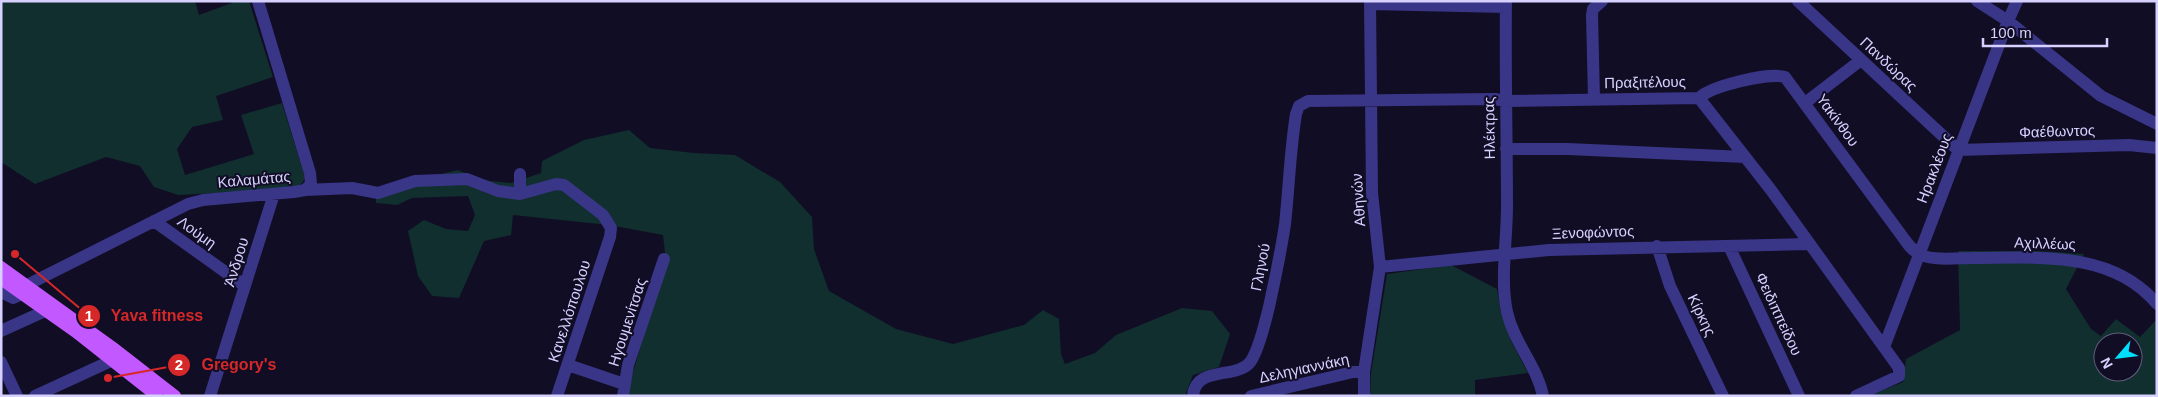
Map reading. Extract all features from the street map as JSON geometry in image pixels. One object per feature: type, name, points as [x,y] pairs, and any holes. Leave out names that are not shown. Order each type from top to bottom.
[{"type":"main road","points":[[2,268],[45,311],[113,360],[157,396]]},
{"type":"main road","points":[[24,289],[174,396]]},
{"type":"street","name":"Καλαμάτας","points":[[24,289],[195,201],[306,190],[310,184],[310,173],[258,1]]},
{"type":"street","points":[[1594,99],[1592,15],[1593,9],[1602,1]]},
{"type":"street","name":"Πανδώρας","points":[[1798,1],[1958,150]]},
{"type":"street","points":[[1977,1],[2008,21],[2101,96],[2157,124]]},
{"type":"street","name":"Ηρακλέους","points":[[1884,347],[1958,150],[2017,1]]},
{"type":"street","points":[[1370,3],[1506,4]]},
{"type":"street","name":"Αθηνών","points":[[1364,396],[1364,372],[1380,268],[1372,193],[1370,3]]},
{"type":"street","name":"Ηλέκτρας","points":[[1506,4],[1506,254],[1504,287],[1508,314],[1517,340],[1541,384],[1543,396]]},
{"type":"street","points":[[1805,103],[1861,60]]},
{"type":"street","name":"Υακίνθου","points":[[1699,98],[1710,90],[1778,75],[1785,76],[1902,236],[1912,249],[1919,254]]},
{"type":"street","name":"Πραξιτέλους","points":[[1299,106],[1308,101],[1316,100],[1495,99],[1505,101],[1699,98],[1745,157],[1899,368],[1899,376],[1856,396]]},
{"type":"street","name":"Γληνού","points":[[1193,396],[1193,392],[1200,381],[1208,376],[1245,366],[1251,361],[1264,327],[1278,267],[1294,126],[1299,106]]},
{"type":"street","name":"Φαέθωντος","points":[[1958,150],[2130,145],[2157,148]]},
{"type":"street","points":[[1506,149],[1568,149],[1745,157]]},
{"type":"street","points":[[306,190],[352,188],[378,194],[415,181],[467,179],[498,191],[520,194],[520,174]]},
{"type":"street","name":"Κανελλόπουλου","points":[[520,194],[556,184],[564,185],[603,215],[611,228],[610,237],[557,396]]},
{"type":"street","name":"Άνδρου","points":[[210,396],[274,194]]},
{"type":"street","name":"Λούμη","points":[[154,221],[245,286]]},
{"type":"street","name":"Ξενοφώντος","points":[[1380,268],[1506,254],[1657,246],[1808,244]]},
{"type":"street","name":"Κίρκης","points":[[1657,246],[1670,286],[1723,396]]},
{"type":"street","name":"Φειδιππείδου","points":[[1729,246],[1799,396]]},
{"type":"street","name":"Αχιλλέως","points":[[1919,254],[1950,258],[2050,258],[2082,261],[2109,270],[2132,282],[2157,304]]},
{"type":"street","name":"Ηγουμενίτσας","points":[[624,390],[664,259]]},
{"type":"street","points":[[1,292],[13,298],[24,289]]},
{"type":"street","points":[[1,331],[45,311]]},
{"type":"street","points":[[35,396],[113,360]]},
{"type":"street","points":[[1,362],[17,396]]},
{"type":"street","points":[[568,365],[624,390]]},
{"type":"street","name":"Δεληγιαννάκη","points":[[1251,396],[1353,372],[1364,372]]},
{"type":"green space","points":[[1,1],[195,1],[199,15],[237,1],[249,1],[273,77],[216,96],[223,120],[192,127],[177,149],[185,175],[254,154],[241,115],[282,103],[305,177],[303,182],[298,187],[278,190],[178,195],[154,187],[140,166],[106,157],[35,184],[1,162]]},
{"type":"green space","points":[[629,130],[650,148],[735,155],[780,182],[812,217],[814,249],[829,291],[896,329],[953,344],[1024,325],[1043,310],[1059,319],[1061,354],[1065,364],[1095,353],[1116,335],[1182,308],[1212,311],[1230,334],[1219,367],[1193,375],[1186,393],[1187,396],[626,396],[666,261],[663,235],[609,225],[513,215],[511,235],[484,241],[459,298],[432,296],[418,276],[408,231],[424,220],[446,229],[468,231],[475,215],[468,196],[412,198],[397,205],[376,203],[376,195],[387,187],[458,170],[482,180],[511,183],[541,173],[542,161],[584,140]]},
{"type":"green space","points":[[1958,251],[2039,251],[2084,254],[2066,289],[2091,329],[2095,332],[2093,332],[2093,382],[2143,382],[2143,334],[2157,319],[2157,396],[1869,396],[1903,382],[1906,359],[1960,330]]},
{"type":"green space","points":[[1451,265],[1497,289],[1501,313],[1511,341],[1528,373],[1475,380],[1475,396],[1370,396],[1371,373],[1387,274]]},
{"type":"green space","points":[[2116,319],[2133,332],[2105,332]]},
{"type":"place","name":"Yava fitness","points":[[15,254]]},
{"type":"place","name":"Gregory's","points":[[108,378]]}]
